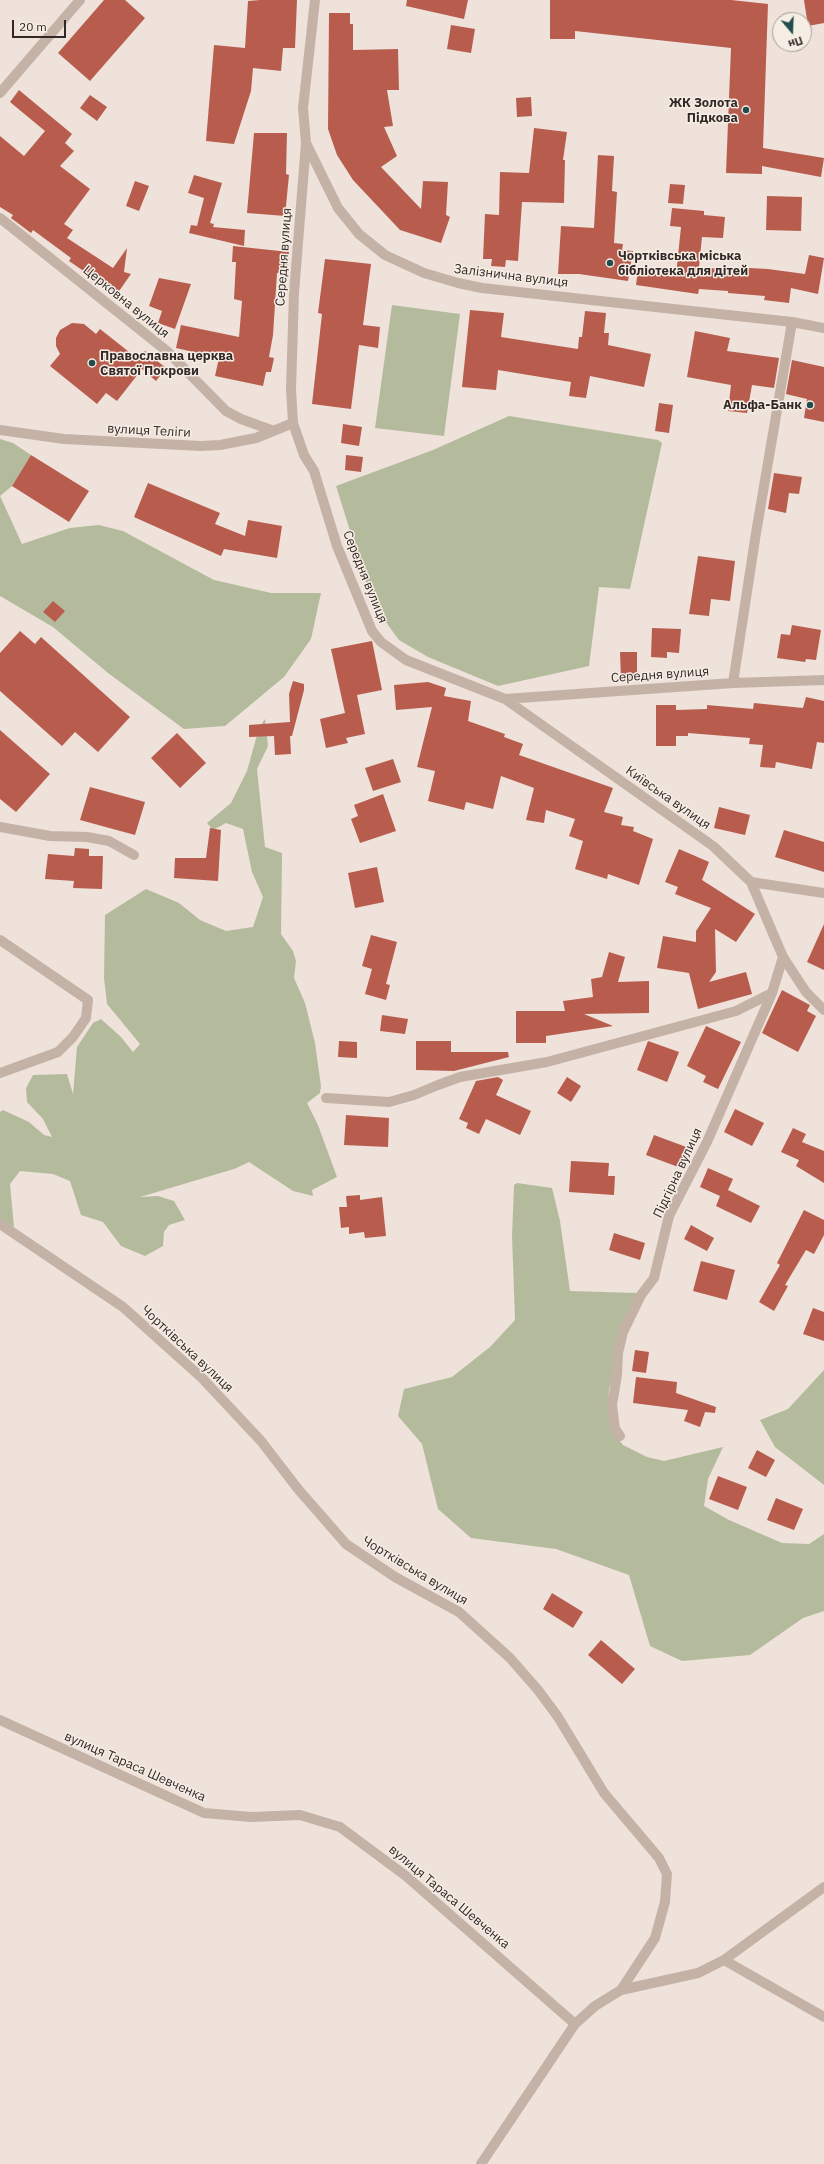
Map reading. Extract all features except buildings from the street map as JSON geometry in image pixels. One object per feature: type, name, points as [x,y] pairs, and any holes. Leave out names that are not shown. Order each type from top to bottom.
[{"type":"street","points":[[0,93],[80,0]]},
{"type":"street","name":"Залізнична вулиця","points":[[315,0],[304,102],[306,143],[338,208],[348,222],[372,245],[411,269],[441,279],[482,288],[792,322],[824,328]]},
{"type":"street","name":"Середня вулиця","points":[[306,143],[294,293],[291,395],[293,423],[300,444],[314,471],[337,546],[372,631],[392,651],[406,660],[505,699],[733,683],[824,680]]},
{"type":"street","name":"Церковна вулиця","points":[[0,218],[168,352],[226,411],[241,419],[274,431]]},
{"type":"street","points":[[733,683],[756,533],[792,322]]},
{"type":"street","name":"вулиця Теліги","points":[[0,430],[64,439],[201,446],[239,442],[274,431],[293,423]]},
{"type":"street","name":"Київська вулиця","points":[[505,699],[713,846],[751,882]]},
{"type":"street","points":[[0,827],[50,836],[87,837],[109,841],[134,855]]},
{"type":"street","points":[[751,882],[824,893]]},
{"type":"street","points":[[751,882],[783,957],[806,992],[824,1010]]},
{"type":"street","points":[[0,940],[88,1000],[86,1018],[73,1037],[58,1052],[0,1073]]},
{"type":"street","name":"Підгірна вулиця","points":[[620,1436],[615,1429],[612,1405],[617,1375],[618,1353],[623,1332],[641,1295],[654,1278],[669,1216],[707,1142],[772,993],[783,957]]},
{"type":"street","points":[[326,1098],[389,1102],[414,1095],[460,1077],[548,1062],[709,1020],[748,1006],[772,993]]},
{"type":"street","name":"Чортківська вулиця","points":[[0,1224],[123,1307],[207,1384],[261,1441],[298,1489],[346,1544],[395,1577],[459,1612],[510,1658],[538,1690],[558,1717],[604,1793],[659,1858],[666,1874],[665,1902],[655,1938],[621,1990]]},
{"type":"street","name":"вулиця Тараса Шевченка","points":[[0,1720],[204,1813],[251,1816],[300,1815],[340,1827],[406,1876],[575,2024]]},
{"type":"street","points":[[482,2164],[575,2024],[595,2006],[621,1990],[698,1972],[724,1960],[824,1887]]},
{"type":"street","points":[[724,1960],[824,2017]]},
{"type":"green space","points":[[392,305],[460,314],[444,436],[375,428]]},
{"type":"green space","points":[[509,416],[658,440],[662,443],[630,589],[599,587],[589,666],[498,686],[428,657],[399,640],[373,604],[336,486],[433,450]]},
{"type":"green space","points":[[0,439],[13,443],[31,455],[12,486],[0,496]]},
{"type":"green space","points":[[0,496],[22,544],[70,528],[99,525],[123,531],[214,580],[271,593],[321,593],[311,639],[284,677],[225,726],[184,729],[108,673],[53,627],[0,596]]},
{"type":"green space","points":[[265,719],[268,746],[257,769],[265,847],[282,853],[281,934],[293,951],[296,961],[294,978],[305,1003],[315,1043],[321,1086],[320,1093],[307,1103],[318,1125],[337,1177],[312,1190],[313,1196],[293,1191],[249,1162],[234,1169],[140,1197],[158,1196],[174,1201],[185,1220],[169,1225],[164,1232],[163,1246],[145,1256],[121,1246],[103,1222],[81,1215],[70,1181],[53,1174],[20,1171],[10,1184],[14,1227],[0,1219],[0,1112],[3,1110],[29,1122],[44,1135],[52,1137],[43,1119],[27,1102],[26,1088],[33,1075],[67,1074],[73,1094],[77,1047],[93,1023],[101,1019],[121,1037],[133,1052],[140,1044],[107,1004],[104,978],[105,915],[146,889],[179,903],[200,920],[226,931],[253,927],[263,897],[252,872],[243,829],[226,823],[213,830],[207,823],[231,803],[247,771],[259,728]]},
{"type":"green space","points":[[517,1183],[552,1188],[560,1221],[570,1291],[637,1293],[609,1389],[608,1404],[611,1430],[623,1445],[647,1457],[664,1461],[723,1447],[708,1479],[704,1506],[729,1520],[782,1543],[809,1544],[824,1534],[824,1611],[803,1618],[750,1655],[682,1661],[650,1646],[629,1575],[556,1549],[471,1538],[438,1509],[422,1444],[398,1416],[404,1389],[452,1377],[490,1347],[515,1320],[512,1236],[514,1185]]},
{"type":"green space","points":[[824,1370],[824,1485],[775,1447],[760,1420],[788,1409]]},
{"type":"place","name":"ЖК Золота Підкова","points":[[746,110]]},
{"type":"place","name":"Чортківська міська бібліотека для дітей","points":[[610,263]]},
{"type":"place","name":"Православна церква Святої Покрови","points":[[92,363]]},
{"type":"place","name":"Альфа-Банк","points":[[810,405]]}]
